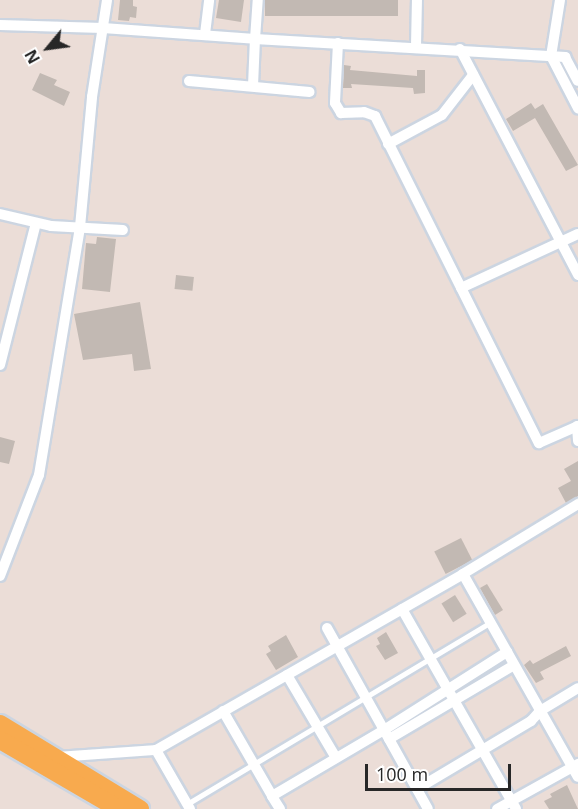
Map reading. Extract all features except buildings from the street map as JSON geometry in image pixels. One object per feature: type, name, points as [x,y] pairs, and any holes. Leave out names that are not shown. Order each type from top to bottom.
[{"type":"main road","points":[[0,724],[140,809]]},
{"type":"main road","points":[[0,740],[118,809]]},
{"type":"street","points":[[0,576],[39,475],[80,227],[92,97],[107,0]]},
{"type":"street","points":[[205,33],[209,0]]},
{"type":"street","points":[[253,86],[258,0]]},
{"type":"street","points":[[416,46],[417,0]]},
{"type":"street","points":[[561,0],[551,56],[578,108]]},
{"type":"street","points":[[0,25],[205,33],[255,39],[416,46],[565,57],[578,81]]},
{"type":"street","points":[[338,42],[335,103],[341,113],[364,112],[375,116],[539,443],[577,426],[578,441]]},
{"type":"street","points":[[460,49],[578,275]]},
{"type":"street","points":[[388,144],[442,115],[473,75]]},
{"type":"street","points":[[189,81],[309,92]]},
{"type":"street","points":[[0,214],[36,223],[123,230]]},
{"type":"street","points":[[0,364],[36,223]]},
{"type":"street","points":[[461,288],[578,234]]},
{"type":"street","points":[[57,757],[156,750],[463,574],[578,504]]},
{"type":"street","points":[[463,574],[576,770],[514,805],[497,809]]},
{"type":"street","points":[[402,609],[514,805]]},
{"type":"street","points":[[327,628],[428,809]]},
{"type":"street","points":[[386,735],[448,689],[507,651]]},
{"type":"street","points":[[272,796],[336,758],[455,700],[514,665]]},
{"type":"street","points":[[287,675],[336,758]]},
{"type":"street","points":[[417,789],[531,721],[540,711],[578,688]]},
{"type":"street","points":[[223,711],[280,809]]},
{"type":"street","points":[[156,750],[188,806]]},
{"type":"lane","points":[[188,806],[254,763],[490,623]]}]
